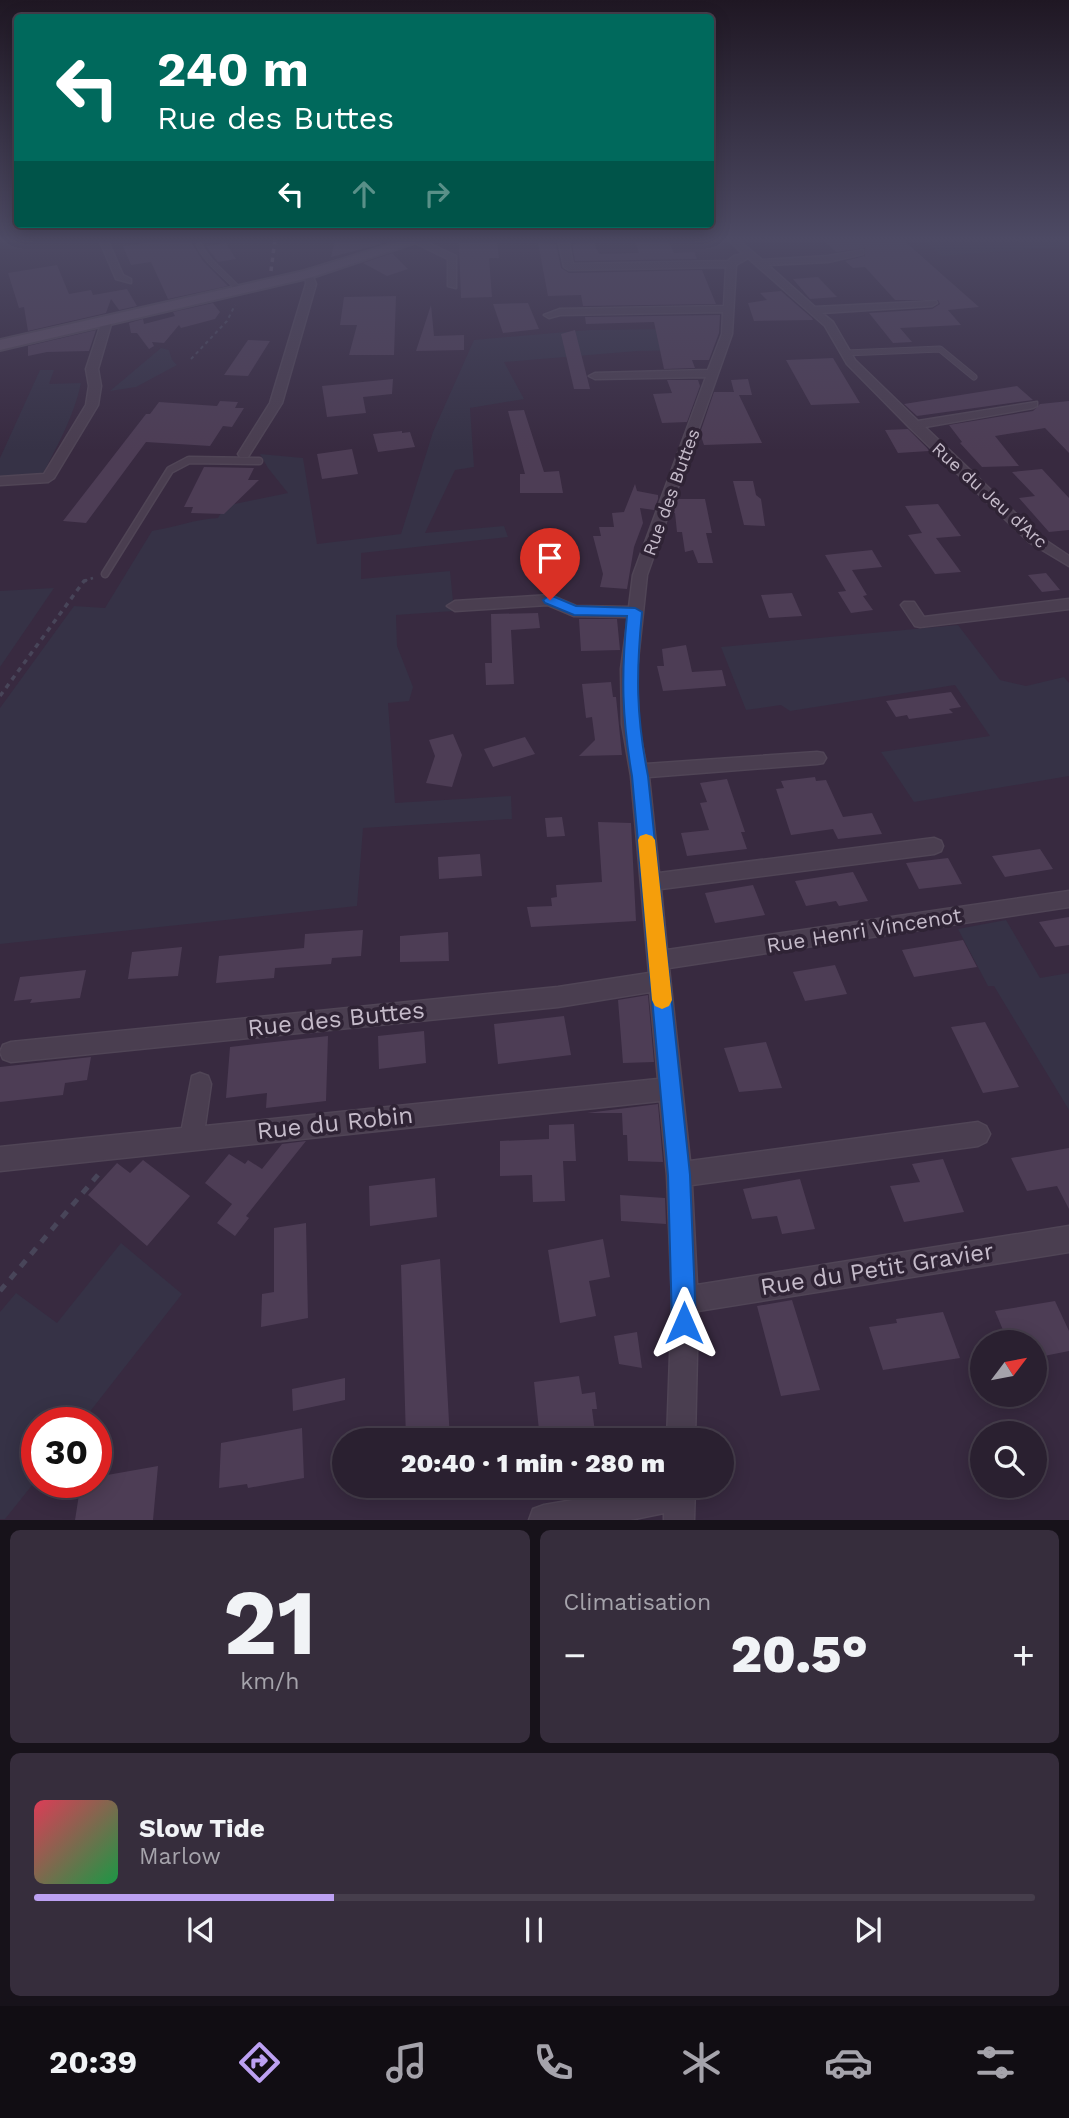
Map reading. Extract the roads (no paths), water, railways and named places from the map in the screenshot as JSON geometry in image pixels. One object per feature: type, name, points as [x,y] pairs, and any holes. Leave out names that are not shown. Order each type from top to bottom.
[{"type":"main road","points":[[0,345],[154,310]]},
{"type":"street","points":[[243,458],[276,403],[303,310]]},
{"type":"street","points":[[549,315],[560,312],[676,310]]},
{"type":"street","name":"Rue des Buttes","points":[[681,1428],[685,1300],[679,1175],[639,771],[630,724],[629,669],[640,575],[727,334],[729,310]]},
{"type":"street","name":"Rue du Jeu d'Arc","points":[[813,310],[829,324],[862,373],[914,425],[1034,539],[1069,562]]},
{"type":"street","points":[[0,481],[48,478],[92,405],[95,386],[92,369],[107,321]]},
{"type":"street","points":[[596,376],[692,372],[713,374]]},
{"type":"street","name":"Rue du Jeu d'Arc","points":[[914,425],[1033,404]]},
{"type":"street","points":[[455,606],[550,600],[574,611],[635,612]]},
{"type":"street","points":[[909,605],[920,622],[1069,604]]},
{"type":"street","points":[[639,771],[817,758]]},
{"type":"street","points":[[650,882],[934,846]]},
{"type":"street","name":"Rue Henri Vincenot","points":[[659,971],[1069,899]]},
{"type":"street","name":"Rue des Buttes","points":[[11,1052],[558,997],[659,971]]},
{"type":"street","points":[[192,1138],[200,1084]]},
{"type":"street","name":"Rue du Robin","points":[[0,1159],[671,1089]]},
{"type":"street","points":[[679,1175],[978,1134]]},
{"type":"street","name":"Rue du Petit Gravier","points":[[685,1300],[1069,1239]]},
{"type":"street","points":[[544,1520],[679,1501]]},
{"type":"lane","points":[[846,353],[940,349],[974,377]]},
{"type":"lane","points":[[105,575],[170,470],[189,460],[243,458],[260,461]]}]
